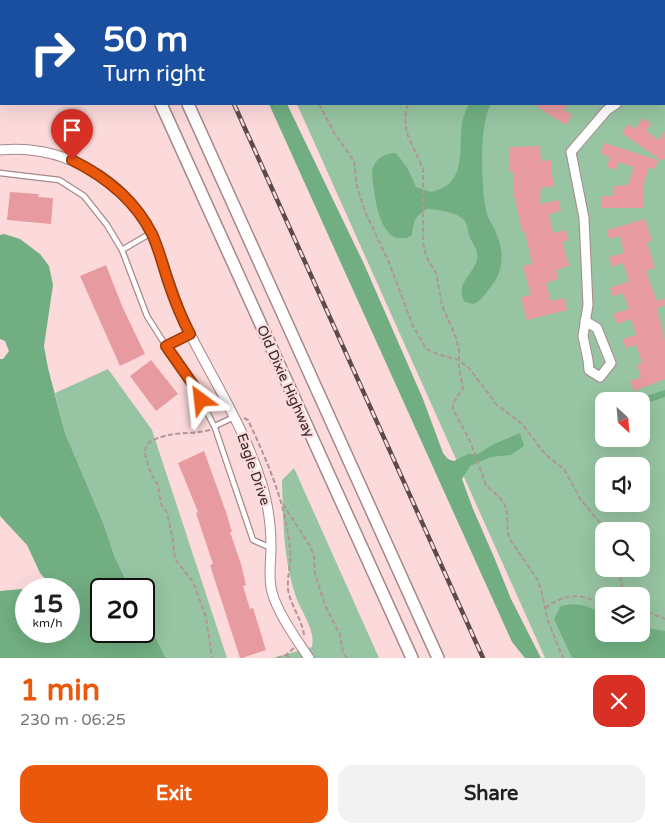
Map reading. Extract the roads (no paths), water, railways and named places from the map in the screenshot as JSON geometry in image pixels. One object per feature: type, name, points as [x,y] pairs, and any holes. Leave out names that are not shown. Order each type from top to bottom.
[{"type":"main road","name":"Old Dixie Highway","points":[[160,105],[412,658]]},
{"type":"main road","name":"Old Dixie Highway","points":[[188,105],[438,658]]},
{"type":"street","points":[[585,321],[597,328],[610,363],[600,377],[589,370],[583,336],[585,321],[588,305],[584,218],[571,152],[607,110],[614,105]]},
{"type":"street","name":"Eagle Drive","points":[[0,150],[27,150],[72,160],[91,169],[109,182],[124,195],[141,216],[151,233],[172,292],[190,334],[250,450],[262,484],[269,517],[272,548],[270,571],[272,594],[283,617],[309,658]]},
{"type":"lane","points":[[0,173],[59,180],[84,196],[108,225],[122,250],[147,316],[194,386],[213,428],[253,540],[272,548]]},
{"type":"lane","points":[[122,250],[151,233]]},
{"type":"lane","points":[[166,346],[190,334]]},
{"type":"lane","points":[[213,428],[234,417]]},
{"type":"railway","points":[[234,105],[483,658]]}]
